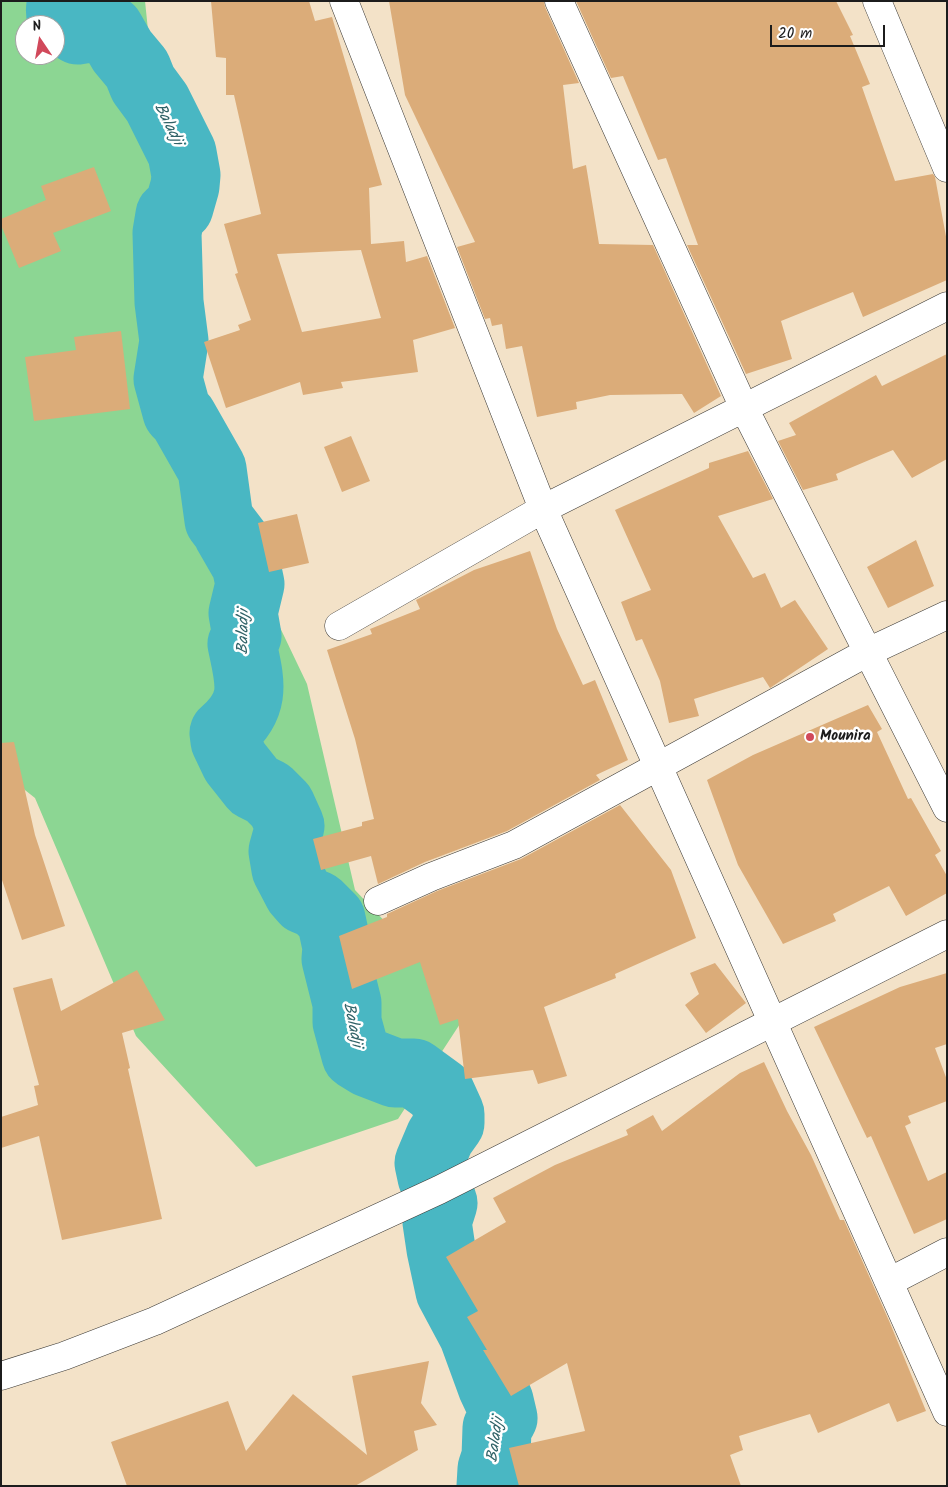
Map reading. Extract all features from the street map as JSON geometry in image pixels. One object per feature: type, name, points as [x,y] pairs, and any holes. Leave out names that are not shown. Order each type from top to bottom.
[{"type":"street","points":[[344,1],[543,509],[947,1412]]},
{"type":"street","points":[[559,1],[744,408],[947,808]]},
{"type":"street","points":[[877,1],[947,168]]},
{"type":"street","points":[[339,626],[543,509],[947,306]]},
{"type":"street","points":[[378,901],[431,876],[514,844],[868,652],[947,615]]},
{"type":"street","points":[[1,1376],[64,1356],[155,1321],[439,1190],[947,934]]},
{"type":"street","points":[[889,1282],[947,1252]]},
{"type":"green space","name":"Baladji","points":[[1,1],[145,1],[164,185],[220,502],[307,684],[355,890],[469,1010],[398,1119],[256,1167],[136,1036],[35,798],[1,771]]},
{"type":"building","points":[[211,1],[309,1],[315,21],[332,17],[382,185],[369,188],[371,244],[404,241],[406,262],[427,256],[455,328],[413,340],[418,372],[341,382],[343,388],[303,395],[300,382],[226,408],[204,342],[240,330],[238,325],[251,320],[235,274],[238,273],[224,224],[261,214],[234,95],[226,95],[226,58],[216,57]],"holes":[[[361,250],[381,318],[302,332],[277,254]]]},
{"type":"building","points":[[389,1],[544,1],[579,83],[563,85],[573,169],[586,165],[599,244],[653,245],[721,396],[694,413],[682,394],[610,395],[576,402],[577,409],[537,417],[522,346],[506,349],[502,324],[492,326],[490,318],[485,319],[457,247],[475,242],[405,95]]},
{"type":"building","points":[[576,1],[836,1],[853,35],[850,36],[870,84],[862,87],[895,181],[933,174],[935,177],[947,242],[947,280],[863,317],[853,292],[781,321],[792,359],[746,374],[687,245],[698,245],[666,158],[658,160],[623,76],[611,78]]},
{"type":"building","points":[[94,167],[111,211],[53,233],[61,251],[19,268],[1,225],[1,219],[46,200],[41,186]]},
{"type":"building","points":[[121,331],[130,409],[34,421],[25,357],[76,350],[74,337]]},
{"type":"building","points":[[947,354],[947,459],[912,478],[893,450],[836,474],[838,480],[803,490],[778,441],[796,435],[789,423],[876,375],[882,386]]},
{"type":"building","points":[[351,436],[370,481],[342,492],[324,447]]},
{"type":"building","points":[[748,451],[773,499],[718,516],[753,578],[765,573],[781,608],[795,600],[828,649],[770,688],[763,677],[694,699],[699,716],[669,723],[660,681],[642,639],[636,641],[621,602],[651,590],[615,510],[709,468],[709,463]]},
{"type":"building","points":[[297,514],[309,563],[269,572],[258,523]]},
{"type":"building","points":[[916,540],[934,586],[888,608],[867,567]]},
{"type":"building","points":[[530,551],[557,629],[583,685],[595,680],[628,760],[596,775],[600,780],[507,831],[425,862],[378,884],[371,856],[321,870],[313,839],[362,826],[362,822],[374,819],[355,739],[327,650],[372,634],[370,629],[420,609],[416,600],[474,570]]},
{"type":"building","points":[[868,705],[882,729],[877,732],[908,799],[911,798],[941,851],[935,855],[947,876],[947,893],[906,916],[889,886],[833,914],[836,921],[783,944],[738,865],[707,780],[753,755]]},
{"type":"building","points":[[14,742],[35,835],[65,926],[22,940],[1,877],[1,743]]},
{"type":"building","points":[[620,805],[671,870],[696,938],[615,974],[616,978],[544,1007],[567,1076],[538,1084],[533,1070],[465,1079],[458,1019],[440,1025],[420,962],[352,989],[339,936],[387,917],[387,914],[437,891],[521,859]]},
{"type":"building","points":[[715,963],[746,1003],[706,1033],[685,1005],[699,994],[690,973]]},
{"type":"building","points":[[137,970],[165,1020],[122,1033],[130,1068],[128,1069],[162,1219],[62,1240],[39,1136],[1,1148],[1,1117],[38,1105],[34,1086],[39,1085],[13,988],[52,978],[61,1011]]},
{"type":"building","points":[[947,973],[947,1044],[935,1048],[947,1080],[947,1101],[908,1116],[911,1123],[905,1126],[928,1181],[947,1172],[947,1219],[914,1234],[871,1136],[867,1138],[814,1027],[900,987]]},
{"type":"building","points":[[764,1062],[787,1111],[811,1155],[840,1220],[844,1220],[890,1323],[926,1411],[897,1422],[889,1403],[818,1433],[810,1414],[739,1436],[743,1450],[730,1455],[741,1486],[519,1486],[509,1448],[585,1431],[567,1363],[511,1396],[483,1350],[487,1350],[467,1317],[478,1311],[446,1257],[506,1222],[493,1198],[555,1165],[628,1135],[626,1130],[653,1115],[662,1131],[740,1073]]},
{"type":"building","points":[[429,1361],[421,1403],[437,1425],[414,1431],[418,1450],[355,1486],[127,1486],[111,1442],[228,1401],[246,1451],[293,1394],[367,1455],[352,1376]]},
{"type":"waterway","name":"Baladji","points":[[62,1],[61,16],[65,22],[73,27],[78,30],[102,26],[110,30],[122,51],[137,69],[143,84],[157,103],[182,153],[186,175],[185,186],[179,207],[170,215],[167,233],[169,302],[174,341],[168,379],[177,412],[183,418],[212,469],[219,520],[238,545],[237,547],[227,532],[246,565],[250,584],[243,613],[247,636],[242,644],[249,681],[249,692],[242,712],[224,733],[225,741],[235,762],[254,786],[268,793],[281,806],[290,826],[283,851],[286,869],[298,892],[305,900],[317,905],[331,919],[337,947],[336,959],[347,1003],[347,1022],[356,1055],[369,1063],[395,1073],[414,1073],[440,1092],[450,1114],[450,1123],[440,1137],[429,1163],[432,1177],[443,1203],[437,1222],[450,1291],[473,1334],[499,1401],[503,1418],[497,1428],[496,1457],[492,1469],[491,1486]]},
{"type":"place","name":"Mounira","points":[[810,737]]}]
